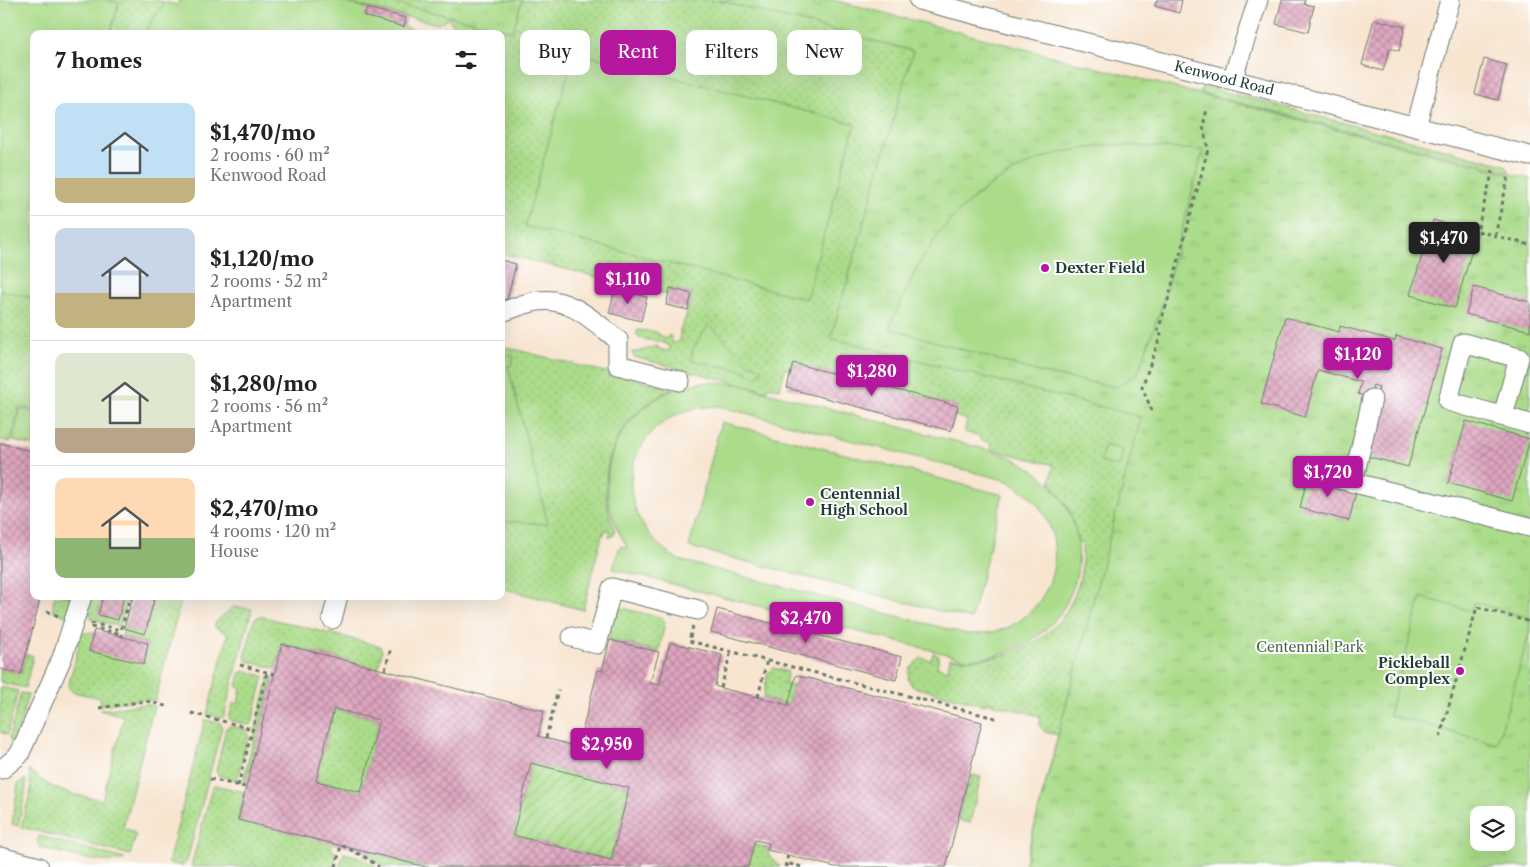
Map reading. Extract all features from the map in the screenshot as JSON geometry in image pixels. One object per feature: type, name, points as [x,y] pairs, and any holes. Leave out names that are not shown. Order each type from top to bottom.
[{"type":"street","name":"Kenwood Road","points":[[919,0],[1530,156]]},
{"type":"street","points":[[1232,80],[1258,0]]},
{"type":"street","points":[[1416,127],[1450,0]]},
{"type":"street","points":[[505,311],[540,300],[563,303],[586,315],[618,340],[618,365],[680,382]]},
{"type":"street","points":[[1503,416],[1519,358],[1463,343],[1448,401],[1530,424]]},
{"type":"street","points":[[1353,482],[1372,399]]},
{"type":"street","points":[[1319,474],[1530,527]]},
{"type":"street","points":[[572,637],[597,644],[612,588],[698,610]]},
{"type":"street","points":[[2,770],[19,755],[37,710],[82,622],[82,600]]},
{"type":"street","points":[[332,619],[337,600]]},
{"type":"street","points":[[0,857],[39,867]]},
{"type":"path","points":[[1152,411],[1142,387],[1161,334],[1157,333],[1168,300],[1208,149],[1203,126],[1207,109]]},
{"type":"path","points":[[1493,170],[1477,231],[1530,245]]},
{"type":"path","points":[[1495,236],[1509,174]]},
{"type":"path","points":[[47,611],[82,622],[121,630],[129,600]]},
{"type":"path","points":[[1440,737],[1477,607],[1530,622]]},
{"type":"path","points":[[698,610],[689,641],[999,719]]},
{"type":"path","points":[[82,622],[89,626],[122,634],[121,637]]},
{"type":"path","points":[[385,670],[391,648]]},
{"type":"path","points":[[721,688],[731,651]]},
{"type":"path","points":[[758,697],[768,660]]},
{"type":"path","points":[[240,665],[274,674]]},
{"type":"path","points":[[238,786],[267,672]]},
{"type":"path","points":[[546,738],[558,690]]},
{"type":"path","points":[[99,708],[146,701],[169,707]]},
{"type":"path","points":[[191,713],[253,729]]},
{"type":"path","points":[[210,779],[245,787]]},
{"type":"path","points":[[336,867],[341,845],[365,857],[379,867]]},
{"type":"path","points":[[788,855],[786,866],[802,867]]},
{"type":"green space","points":[[0,0],[106,0],[119,3],[111,30],[30,30],[30,297],[0,290]]},
{"type":"green space","points":[[106,0],[156,0],[165,2],[146,30],[111,30],[119,4]]},
{"type":"green space","points":[[180,0],[334,0],[406,18],[404,27],[416,30],[146,30],[165,2],[177,5]]},
{"type":"green space","points":[[334,0],[825,0],[1042,56],[1141,397],[1528,636],[1514,806],[1470,806],[1470,845],[1087,626],[1024,867],[1058,735],[1045,732],[1040,726],[1040,716],[986,702],[985,705],[913,687],[908,679],[910,668],[921,658],[931,660],[933,653],[939,655],[937,667],[948,670],[950,658],[977,659],[1003,655],[1026,647],[1046,634],[1062,617],[1074,596],[1081,571],[1082,543],[1078,542],[1069,509],[1050,482],[1054,465],[991,449],[992,443],[980,440],[980,436],[964,432],[967,420],[955,416],[957,406],[794,363],[791,370],[785,368],[780,389],[769,386],[767,391],[634,357],[632,352],[658,346],[658,349],[669,351],[670,347],[662,342],[640,337],[636,334],[638,330],[656,332],[665,339],[670,335],[673,344],[680,340],[680,330],[692,294],[670,288],[668,295],[505,254],[505,30],[456,30],[449,18],[438,24]]},
{"type":"green space","points":[[381,0],[522,0],[513,31]]},
{"type":"green space","name":"Centennial Park","points":[[717,0],[834,0],[1530,179],[1530,867],[1024,867],[1141,417],[831,338],[913,51],[862,38],[862,30],[832,30]]},
{"type":"green space","points":[[590,56],[600,59],[600,75],[664,75],[855,124],[806,299],[525,226],[568,75],[590,75]]},
{"type":"green space","points":[[1207,87],[1505,165],[1510,172],[1200,93],[1202,88]]},
{"type":"green space","name":"Dexter Field","points":[[1114,145],[1203,150],[1162,305],[1138,373],[1116,387],[1042,373],[889,328],[922,259],[939,234],[965,206],[995,183],[1046,157],[1071,150]]},
{"type":"green space","points":[[0,290],[30,297],[30,409],[19,407],[11,442],[0,440]]},
{"type":"green space","points":[[709,324],[751,366],[753,364],[762,369],[757,378],[747,373],[747,371],[691,360],[693,349]]},
{"type":"green space","points":[[505,347],[673,389],[653,400],[636,414],[623,430],[613,448],[608,467],[606,488],[608,509],[615,531],[612,537],[609,537],[610,531],[605,530],[604,535],[602,535],[583,610],[505,589]]},
{"type":"green space","points":[[505,354],[514,357],[511,366],[508,366],[548,524],[505,521]]},
{"type":"green space","points":[[709,382],[736,384],[1000,453],[1039,474],[1064,503],[1077,537],[1077,571],[1066,604],[1043,632],[1010,651],[966,659],[613,569],[620,546],[628,548],[615,524],[609,505],[607,475],[612,454],[620,435],[633,418],[649,404],[667,393],[687,386]],"holes":[[[718,406],[1008,481],[1033,500],[1049,524],[1054,541],[1055,558],[1052,575],[1046,590],[1036,605],[1024,617],[1004,629],[972,634],[679,560],[654,540],[638,516],[631,491],[633,466],[643,443],[661,424],[686,411]]]},
{"type":"green space","points":[[20,409],[30,411],[30,445],[13,441]]},
{"type":"green space","points":[[721,422],[1003,495],[971,619],[689,547]]},
{"type":"green space","points":[[1105,445],[1123,450],[1119,467],[1100,462]]},
{"type":"green space","name":"Pickleball Complex","points":[[1421,597],[1471,611],[1474,602],[1530,618],[1530,631],[1497,744],[1389,715]]},
{"type":"green space","points":[[54,600],[72,600],[67,617],[53,610]]},
{"type":"green space","points":[[89,600],[102,600],[98,615],[119,600],[127,600],[120,627],[92,619],[90,613],[86,611]]},
{"type":"green space","points":[[154,600],[181,600],[155,701],[145,699],[100,705],[101,698],[73,692],[68,687],[79,645],[75,642],[77,634],[94,632],[143,664],[148,643],[122,637],[124,628],[144,634]]},
{"type":"green space","points":[[233,607],[252,609],[224,716],[221,718],[207,714],[228,634],[215,627],[215,623]]},
{"type":"green space","points":[[622,608],[662,618],[665,621],[659,652],[608,639],[615,614]]},
{"type":"green space","points":[[260,616],[380,646],[382,651],[378,669],[282,644],[275,668],[247,661],[245,657],[254,619]]},
{"type":"green space","points":[[26,654],[33,656],[25,688],[0,682],[0,669],[21,674]]},
{"type":"green space","points":[[773,668],[788,672],[785,684],[793,686],[788,705],[763,698],[768,673]]},
{"type":"green space","points":[[244,671],[264,676],[252,723],[249,725],[232,721],[229,718],[233,703],[238,704],[241,689],[237,687],[240,674]]},
{"type":"green space","points":[[269,677],[273,678],[246,782],[243,781]]},
{"type":"green space","points":[[0,687],[18,691],[7,735],[0,732]]},
{"type":"green space","points":[[21,693],[28,694],[14,747],[9,738]]},
{"type":"green space","points":[[146,704],[154,706],[123,828],[132,831],[136,836],[130,855],[21,827],[31,790],[29,770],[54,788],[102,800],[124,716],[100,710]]},
{"type":"green space","points":[[334,709],[379,720],[361,792],[316,781]]},
{"type":"green space","points":[[205,720],[220,723],[222,727],[187,861],[183,866],[168,863]]},
{"type":"green space","points":[[231,726],[247,730],[249,734],[237,780],[219,776],[216,771],[226,728]]},
{"type":"green space","points":[[531,763],[629,788],[611,860],[513,835]]},
{"type":"green space","points":[[972,775],[981,777],[970,823],[958,820],[966,786],[969,787]]},
{"type":"green space","points":[[26,779],[26,789],[18,826],[12,824],[18,784]]},
{"type":"green space","points":[[215,785],[244,792],[238,820],[333,843],[331,849],[337,853],[334,867],[191,867],[212,787]]},
{"type":"green space","points":[[39,836],[125,859],[117,861],[96,860],[59,853],[40,847],[37,844]]},
{"type":"green space","points":[[753,844],[767,848],[769,855],[780,867],[748,867]]},
{"type":"green space","points":[[365,851],[426,867],[384,867],[365,855]]},
{"type":"green space","points":[[1481,851],[1510,851],[1509,867]]},
{"type":"green space","points":[[344,853],[360,857],[376,867],[339,867]]},
{"type":"building","points":[[1157,0],[1182,0],[1179,13],[1155,6]]},
{"type":"building","points":[[1282,0],[1305,0],[1304,4],[1314,6],[1308,32],[1276,24]]},
{"type":"building","points":[[367,8],[406,18],[404,27],[364,16]]},
{"type":"building","points":[[1374,19],[1405,27],[1399,51],[1390,48],[1383,71],[1362,65]]},
{"type":"building","points":[[1484,59],[1507,65],[1498,100],[1475,94]]},
{"type":"building","points":[[1433,220],[1477,233],[1455,308],[1410,295]]},
{"type":"building","points":[[505,261],[516,264],[507,300],[505,300]]},
{"type":"building","points":[[1474,287],[1530,302],[1530,331],[1466,314]]},
{"type":"building","points":[[670,288],[692,294],[688,310],[666,305]]},
{"type":"building","points":[[615,289],[647,297],[641,321],[609,313]]},
{"type":"building","points":[[1285,317],[1339,332],[1340,326],[1395,341],[1396,336],[1442,349],[1408,467],[1363,455],[1379,387],[1373,385],[1370,398],[1358,394],[1361,382],[1318,370],[1305,417],[1261,404]]},
{"type":"building","points":[[793,363],[958,406],[951,431],[787,388]]},
{"type":"building","points":[[1466,421],[1530,439],[1512,501],[1448,483]]},
{"type":"building","points":[[0,443],[30,451],[30,600],[40,600],[21,674],[0,669]]},
{"type":"building","points":[[1308,475],[1357,488],[1349,521],[1300,508]]},
{"type":"building","points":[[102,600],[123,600],[118,620],[98,615]]},
{"type":"building","points":[[132,600],[154,600],[145,634],[124,628]]},
{"type":"building","points":[[717,609],[902,657],[896,680],[711,632]]},
{"type":"building","points":[[94,630],[148,643],[144,664],[89,651]]},
{"type":"building","points":[[610,640],[659,652],[650,683],[659,685],[670,642],[722,655],[715,686],[721,688],[788,705],[796,675],[982,722],[946,867],[835,867],[767,850],[769,843],[755,840],[748,867],[426,867],[238,820],[282,644],[544,711],[538,736],[578,747],[598,670],[602,671]],"holes":[[[334,709],[379,720],[361,792],[316,781]],[[531,763],[629,788],[611,860],[513,835]]]},
{"type":"place","name":"Dexter Field","points":[[1045,268]]},
{"type":"place","name":"Centennial High School","points":[[810,502]]},
{"type":"place","name":"Pickleball Complex","points":[[1460,671]]}]
